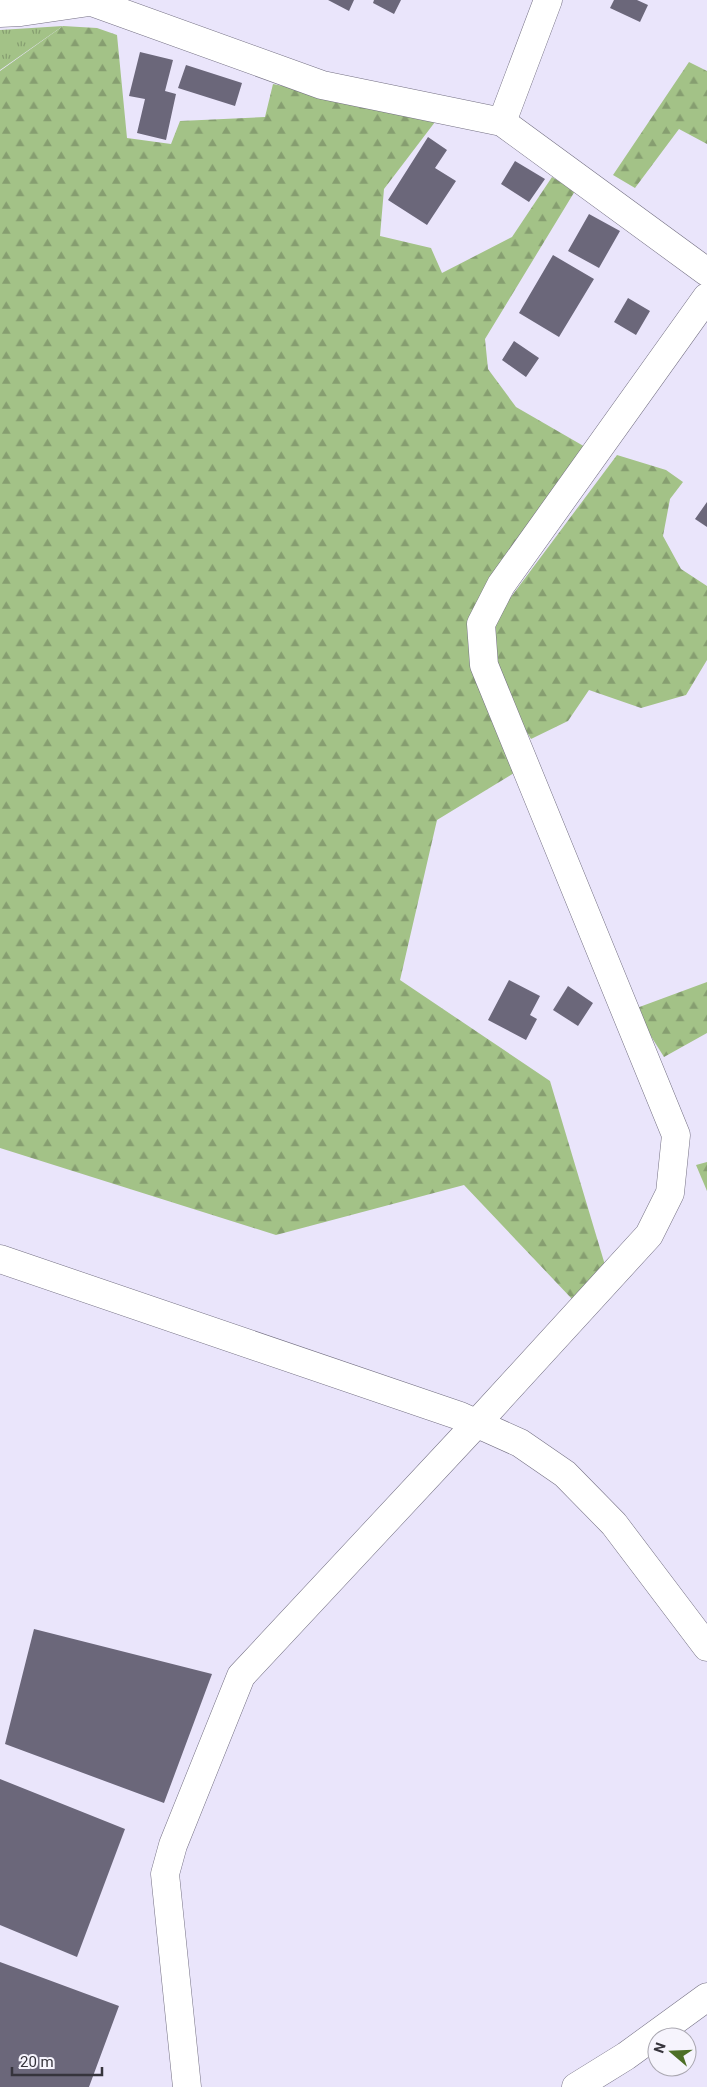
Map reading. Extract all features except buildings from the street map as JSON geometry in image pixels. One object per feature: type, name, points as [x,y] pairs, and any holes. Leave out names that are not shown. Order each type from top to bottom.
[{"type":"street","points":[[502,122],[548,0]]},
{"type":"street","points":[[0,13],[21,12],[96,1],[322,85],[502,122],[707,272]]},
{"type":"street","points":[[187,2087],[165,1874],[173,1845],[241,1676],[648,1235],[670,1193],[676,1135],[484,664],[481,624],[501,585],[707,297]]},
{"type":"street","points":[[0,1259],[451,1412],[520,1443],[565,1474],[614,1524],[707,1647]]},
{"type":"street","points":[[576,2087],[626,2056],[707,1997]]},
{"type":"green space","points":[[63,26],[0,70],[0,30]]},
{"type":"green space","points":[[63,26],[97,28],[117,35],[127,138],[171,144],[180,121],[265,117],[273,84],[400,110],[435,122],[384,189],[380,236],[431,248],[442,273],[512,237],[552,177],[575,191],[485,339],[488,369],[516,407],[587,448],[470,640],[514,773],[437,820],[400,980],[550,1081],[605,1265],[572,1299],[464,1185],[276,1235],[0,1148],[0,71]]},
{"type":"green space","points":[[689,62],[707,71],[707,144],[679,129],[635,188],[613,175]]},
{"type":"green space","points":[[617,455],[666,470],[683,482],[670,499],[663,536],[681,569],[707,586],[707,660],[686,695],[641,708],[589,690],[568,721],[531,739],[486,665],[490,625]]},
{"type":"green space","points":[[707,982],[707,1033],[664,1057],[634,1009]]},
{"type":"green space","points":[[707,1162],[707,1191],[696,1165]]}]
